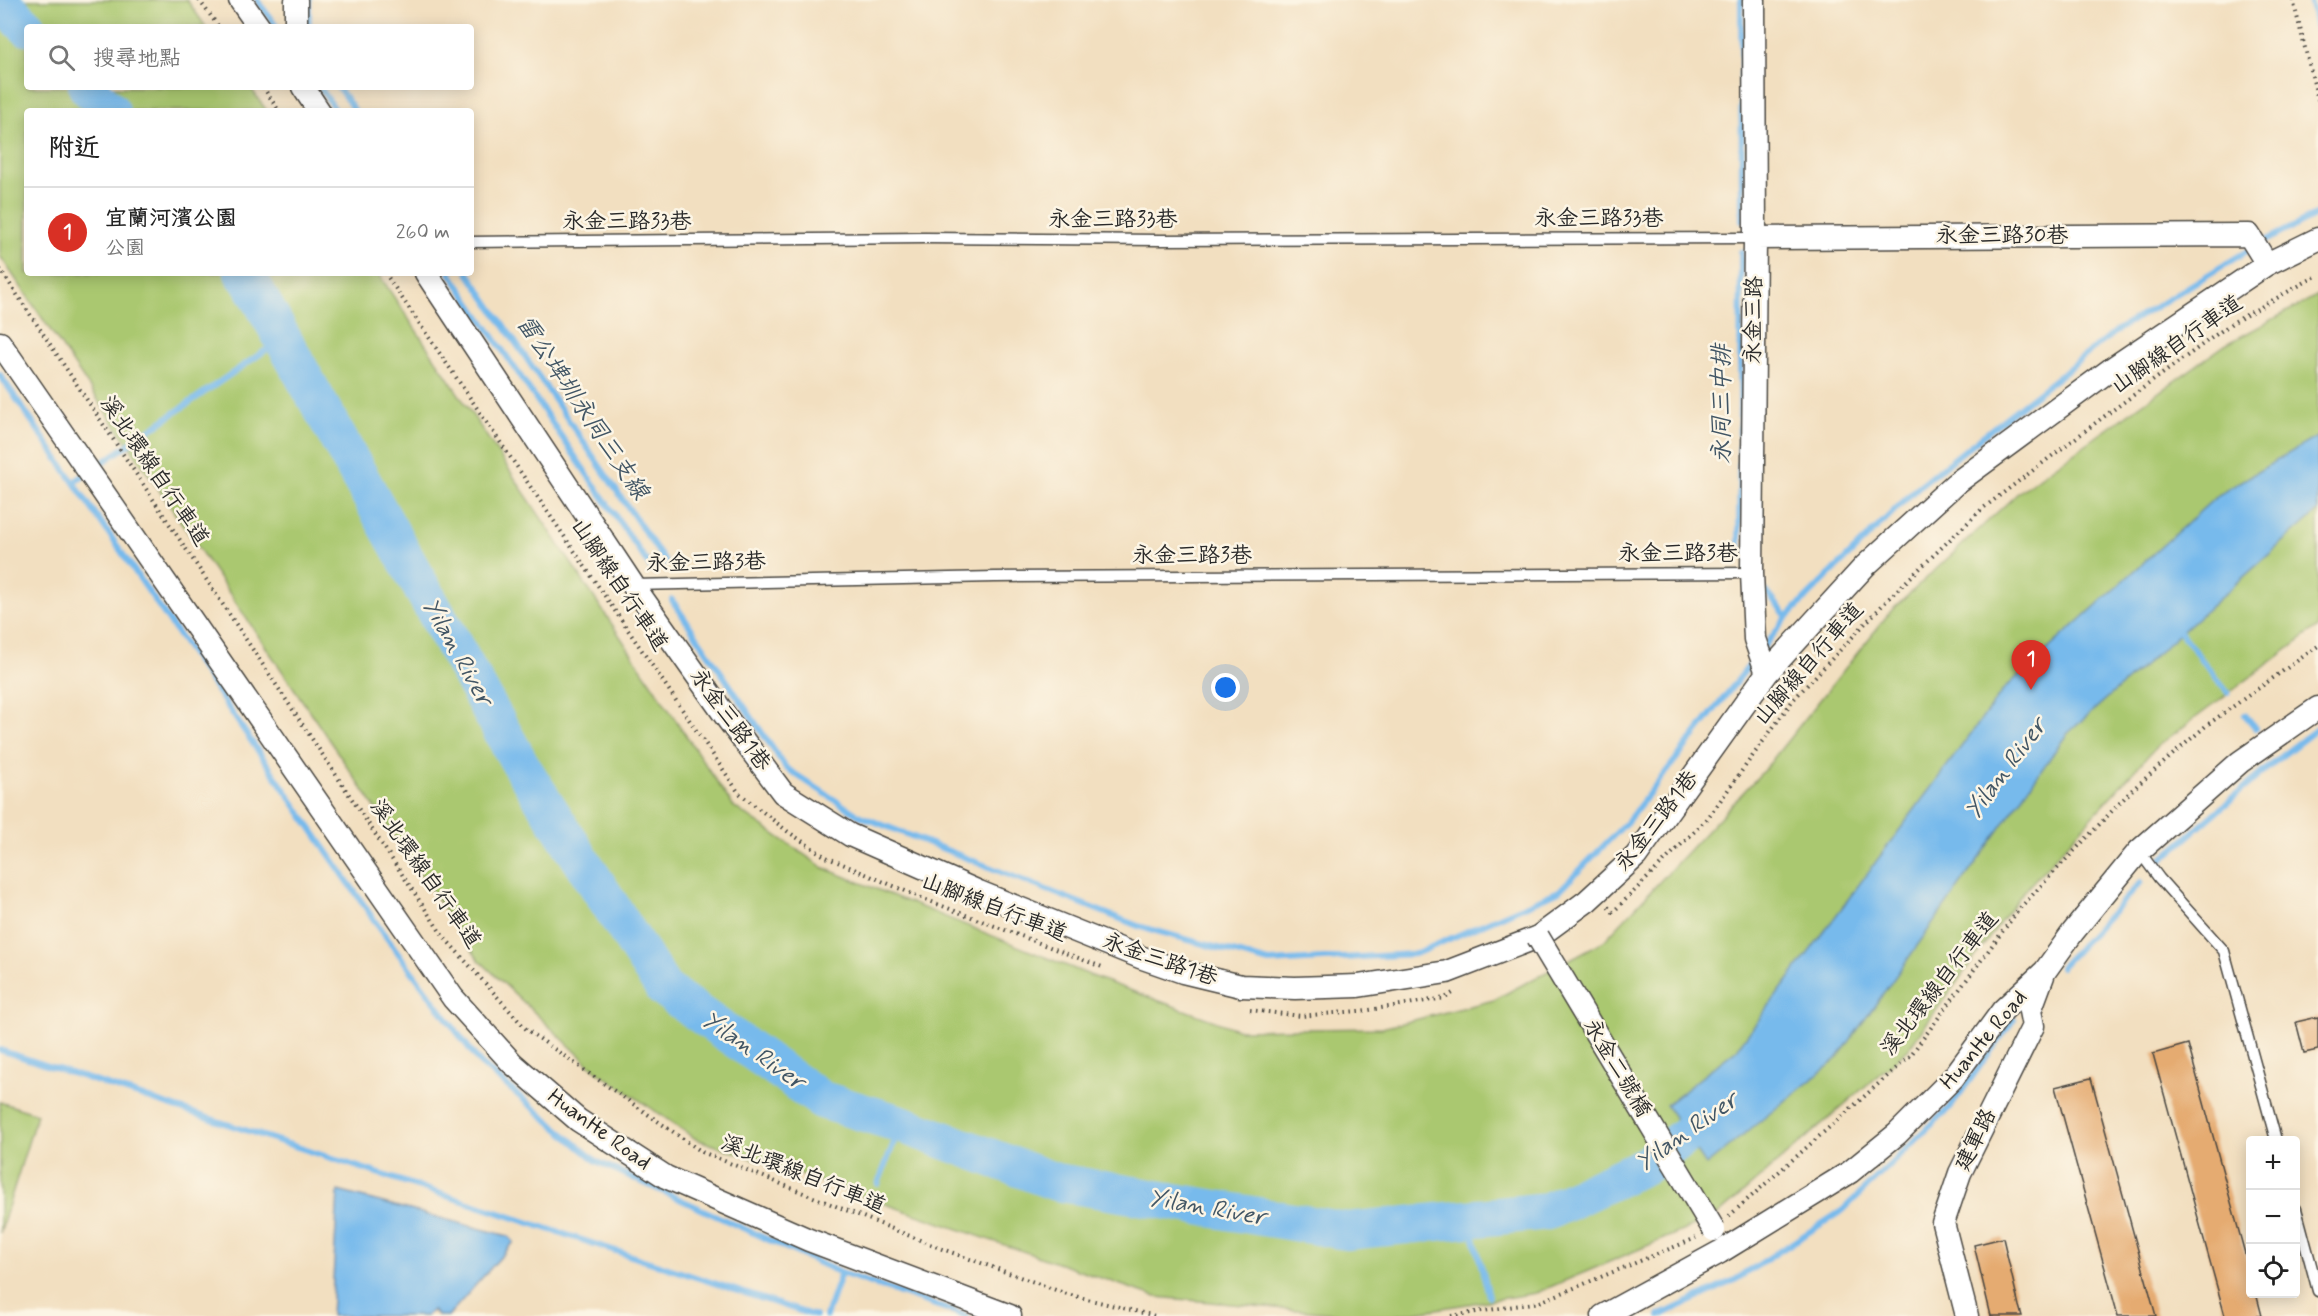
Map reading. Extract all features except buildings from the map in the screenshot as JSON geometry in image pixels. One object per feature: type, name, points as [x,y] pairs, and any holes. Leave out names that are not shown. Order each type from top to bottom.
[{"type":"street","points":[[240,0],[257,24]]},
{"type":"street","points":[[296,0],[296,24]]},
{"type":"street","name":"永金三路","points":[[1754,0],[1755,237],[1752,573],[1755,639],[1767,673]]},
{"type":"street","points":[[305,90],[317,108]]},
{"type":"street","name":"永金三路30巷","points":[[1755,237],[2249,235],[2267,264]]},
{"type":"street","name":"永金三路1巷","points":[[428,276],[633,585],[783,793],[850,835],[979,892],[1140,957],[1182,972],[1240,986],[1295,988],[1358,986],[1447,972],[1538,938],[1587,901],[1636,856],[1767,673],[1866,566],[1955,484],[2114,367],[2267,264],[2318,238]]},
{"type":"street","name":"HuanHe Road","points":[[0,343],[453,998],[512,1063],[578,1120],[676,1182],[809,1240],[1010,1316]]},
{"type":"street","name":"HuanHe Road","points":[[1603,1316],[1717,1241],[1850,1172],[1897,1134],[1953,1078],[2003,1010],[2045,971],[2073,932],[2139,851],[2240,762],[2318,708]]},
{"type":"street","name":"永金二號橋","points":[[1538,938],[1717,1241]]},
{"type":"street","name":"建軍路","points":[[1967,1316],[1943,1223],[1960,1173],[2032,1026],[2030,1011],[2045,971]]},
{"type":"lane","name":"永金三路33巷","points":[[474,242],[924,238],[1172,240],[1755,237]]},
{"type":"lane","name":"永金三路3巷","points":[[633,585],[1007,577],[1752,573]]},
{"type":"lane","points":[[2139,851],[2159,878],[2224,951],[2275,1136]]},
{"type":"lane","points":[[2300,1227],[2318,1291]]},
{"type":"path","points":[[199,0],[217,24]]},
{"type":"path","points":[[2293,0],[2318,100]]},
{"type":"path","points":[[266,90],[277,108]]},
{"type":"path","name":"溪北環線自行車道","points":[[0,269],[443,936],[527,1030],[702,1152],[942,1249],[1067,1294],[1155,1316]]},
{"type":"path","name":"山腳線自行車道","points":[[1600,901],[1613,912],[1707,819],[1793,700],[1893,594],[1982,509],[2232,323],[2318,275]]},
{"type":"path","name":"山腳線自行車道","points":[[388,276],[739,793],[787,831],[826,857],[924,899],[1108,969]]},
{"type":"path","name":"溪北環線自行車道","points":[[1451,1316],[1540,1302],[1717,1241],[1910,1056],[2020,908],[2132,790],[2207,725],[2318,646]]},
{"type":"path","points":[[1246,1009],[1301,1016],[1445,998],[1454,993]]},
{"type":"green space","points":[[0,0],[187,0],[204,24],[24,24],[24,90],[252,90],[265,108],[24,108],[24,276],[380,276],[733,806],[824,868],[1102,980],[1239,1030],[1382,1028],[1494,1000],[1604,941],[1765,769],[1890,612],[2019,492],[2225,345],[2318,295],[2318,627],[2155,748],[2019,897],[1908,1049],[1715,1217],[1536,1293],[1393,1316],[1361,1316],[1156,1297],[696,1139],[594,1069],[478,959],[0,256]]},
{"type":"green space","points":[[0,1102],[37,1114],[0,1233]]},
{"type":"water","points":[[2318,436],[2318,511],[2067,734],[1837,1059],[1706,1165],[1666,1105],[1737,1049],[2004,689],[2218,495]]},
{"type":"water","points":[[338,1191],[508,1236],[514,1242],[448,1316],[438,1316],[432,1310],[426,1316],[331,1316]]},
{"type":"waterway","points":[[257,0],[275,24]]},
{"type":"waterway","name":"雷公埤圳永同三支線","points":[[309,0],[309,24]]},
{"type":"waterway","name":"永同三中排","points":[[1741,0],[1742,220]]},
{"type":"waterway","points":[[2310,0],[2318,33]]},
{"type":"waterway","name":"Yilan River","points":[[0,1],[24,24]]},
{"type":"waterway","name":"Yilan River","points":[[90,90],[108,108]]},
{"type":"waterway","points":[[322,90],[334,108]]},
{"type":"waterway","name":"雷公埤圳永同三支線","points":[[340,90],[353,108]]},
{"type":"waterway","points":[[2261,243],[2318,214]]},
{"type":"waterway","points":[[1763,648],[1787,617],[1919,486],[2119,329],[2252,248]]},
{"type":"waterway","name":"永同三中排","points":[[1739,556],[1741,252]]},
{"type":"waterway","name":"Yilan River","points":[[245,276],[523,769],[664,989],[822,1100],[901,1124],[1056,1182],[1346,1231],[1548,1211],[1648,1164],[1727,1104]]},
{"type":"waterway","points":[[452,276],[651,568]]},
{"type":"waterway","name":"雷公埤圳永同三支線","points":[[470,276],[666,563]]},
{"type":"waterway","points":[[74,482],[282,339]]},
{"type":"waterway","points":[[0,375],[381,930],[480,1063],[596,1161],[841,1273],[967,1316]]},
{"type":"waterway","name":"永同三中排","points":[[1767,592],[1787,617]]},
{"type":"waterway","points":[[672,600],[786,768],[858,815],[1138,926],[1269,962],[1415,954],[1559,891],[1626,823],[1755,658]]},
{"type":"waterway","points":[[2176,627],[2228,693]]},
{"type":"waterway","points":[[2245,715],[2256,728]]},
{"type":"waterway","points":[[2160,861],[2279,758],[2318,728]]},
{"type":"waterway","points":[[2061,967],[2141,882]]},
{"type":"waterway","points":[[1659,1316],[1735,1280],[1843,1210],[1951,1106],[2014,1019]]},
{"type":"waterway","points":[[0,1050],[815,1316]]},
{"type":"waterway","points":[[878,1184],[901,1124]]},
{"type":"waterway","points":[[1469,1218],[1489,1296]]},
{"type":"waterway","points":[[826,1316],[841,1273]]},
{"type":"place","name":"宜蘭河濱公園","points":[[2031,690]]}]
